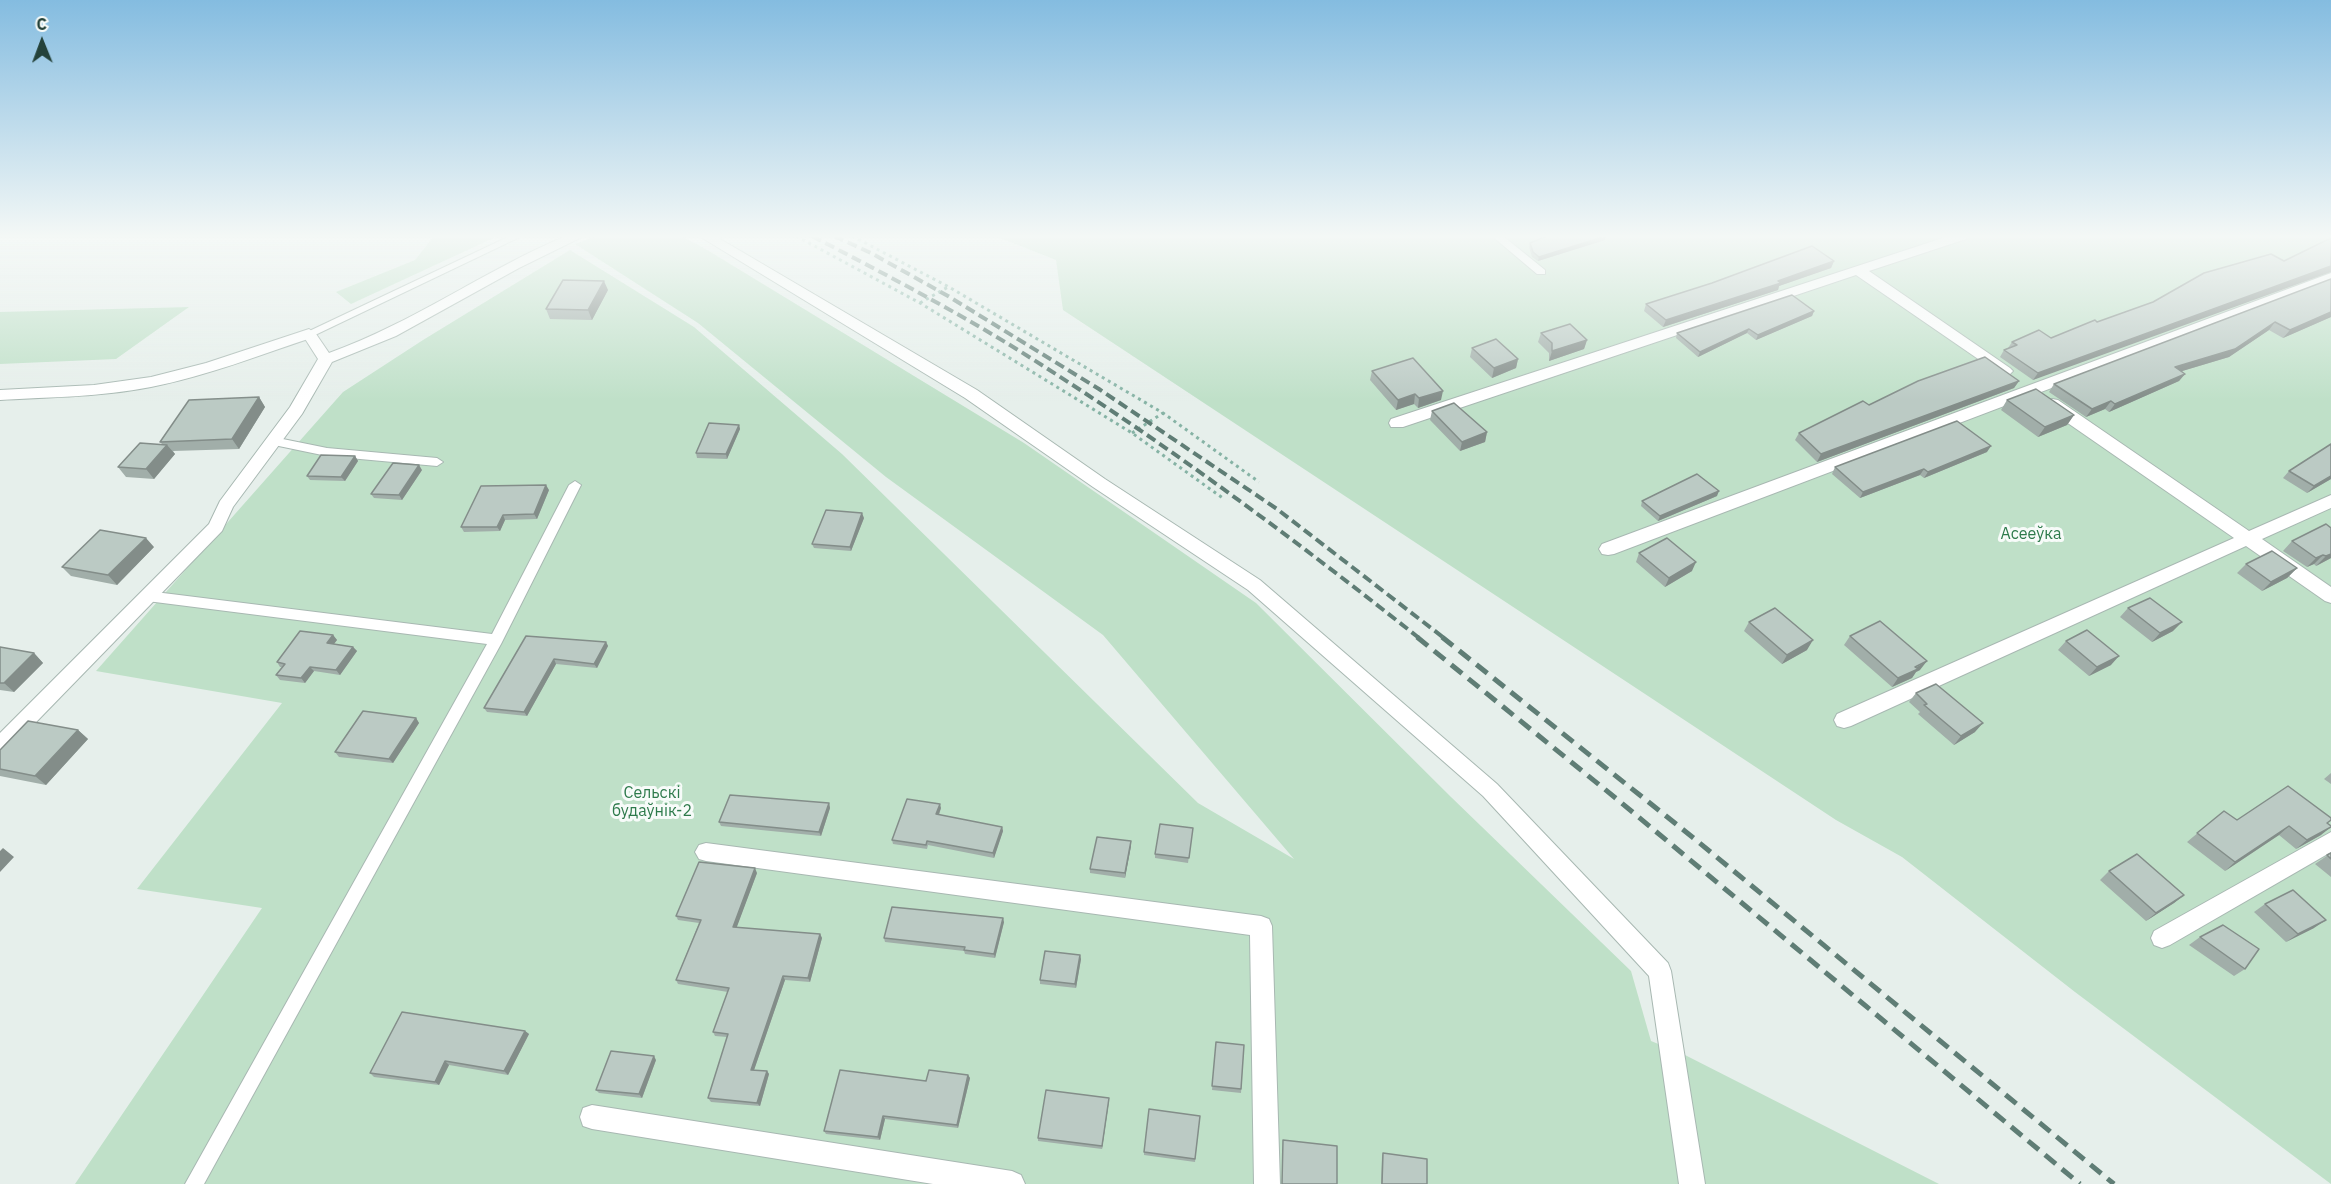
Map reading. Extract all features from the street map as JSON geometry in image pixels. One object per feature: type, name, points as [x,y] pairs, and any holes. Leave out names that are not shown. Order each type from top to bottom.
[{"type":"street","points":[[0,746],[216,527],[226,505],[296,410],[326,359],[352,351],[398,331],[469,291]]},
{"type":"street","points":[[799,291],[971,394],[1099,483],[1254,585],[1490,790],[1660,971],[1692,1184]]},
{"type":"street","points":[[1398,423],[1794,291]]},
{"type":"street","points":[[1889,291],[2331,596]]},
{"type":"street","points":[[1608,549],[2293,291]]},
{"type":"street","points":[[0,395],[104,389],[151,382],[190,373],[309,334],[326,359]]},
{"type":"street","points":[[1844,720],[2331,501]]},
{"type":"street","points":[[2162,938],[2331,841]]},
{"type":"street","points":[[706,852],[1261,926],[1267,1184]]},
{"type":"street","points":[[592,1117],[1012,1184]]},
{"type":"lane","points":[[309,334],[400,291]]},
{"type":"lane","points":[[273,441],[327,452],[437,462]]},
{"type":"lane","points":[[194,1184],[496,640],[575,485]]},
{"type":"lane","points":[[147,596],[496,640]]},
{"type":"path","points":[[898,291],[1132,433],[1224,500]]},
{"type":"path","points":[[920,303],[941,291]]},
{"type":"path","points":[[956,291],[1163,413],[1259,482]]},
{"type":"path","points":[[1132,433],[1163,413]]},
{"type":"green space","points":[[338,291],[379,291],[351,304],[336,292]]},
{"type":"green space","name":"Сельскі будаўнік-2","points":[[503,291],[636,291],[694,327],[842,454],[1198,803],[1294,859],[1103,635],[886,477],[698,323],[649,291],[775,291],[1024,443],[1256,603],[1451,797],[1631,971],[1651,1041],[1683,1054],[1939,1184],[75,1184],[262,908],[137,889],[282,703],[96,671],[343,392]]},
{"type":"green space","name":"Асееўка","points":[[1060,291],[2331,291],[2331,1184],[2075,992],[1902,857],[1836,820],[1063,310]]},
{"type":"green space","points":[[189,307],[116,359],[0,364],[0,312]]},
{"type":"building","points":[[556,291],[598,291],[588,310],[546,309]]},
{"type":"building","points":[[1686,291],[1755,291],[1666,320],[1646,304]]},
{"type":"building","points":[[2172,291],[2262,291],[2038,373],[2004,350],[2017,345],[2012,342],[2039,330],[2051,338],[2095,320],[2097,322],[2153,302]]},
{"type":"building","points":[[2299,291],[2331,291],[2331,312],[2290,330],[2275,322],[2235,349],[2175,367],[2185,374],[2115,404],[2111,401],[2092,409],[2054,384]]},
{"type":"building","points":[[1792,295],[1814,311],[1758,335],[1749,329],[1700,352],[1677,333]]},
{"type":"building","points":[[1570,324],[1587,340],[1552,351],[1552,343],[1541,333]]},
{"type":"building","points":[[1496,339],[1518,359],[1494,368],[1472,348]]},
{"type":"building","points":[[1985,357],[2019,381],[1821,454],[1799,433],[1863,401],[1869,405],[1918,381]]},
{"type":"building","points":[[1413,358],[1443,391],[1419,398],[1415,394],[1398,400],[1372,371]]},
{"type":"building","points":[[2036,389],[2074,415],[2045,427],[2007,400]]},
{"type":"building","points":[[259,397],[232,439],[160,442],[189,400]]},
{"type":"building","points":[[1454,403],[1487,432],[1462,442],[1432,411]]},
{"type":"building","points":[[1957,421],[1991,446],[1928,472],[1924,469],[1863,492],[1835,467]]},
{"type":"building","points":[[709,423],[739,425],[726,454],[696,453]]},
{"type":"building","points":[[140,443],[167,445],[146,469],[118,467]]},
{"type":"building","points":[[2331,444],[2331,476],[2314,486],[2289,471]]},
{"type":"building","points":[[321,455],[355,456],[341,477],[307,476]]},
{"type":"building","points":[[393,463],[419,465],[399,495],[371,494]]},
{"type":"building","points":[[1697,474],[1719,491],[1660,516],[1642,501]]},
{"type":"building","points":[[546,485],[534,514],[503,515],[497,527],[461,527],[481,486]]},
{"type":"building","points":[[826,510],[862,513],[850,547],[812,544]]},
{"type":"building","points":[[2326,524],[2331,528],[2331,554],[2316,558],[2292,541]]},
{"type":"building","points":[[100,530],[146,538],[108,575],[62,567]]},
{"type":"building","points":[[1667,538],[1696,562],[1669,578],[1639,553]]},
{"type":"building","points":[[2272,551],[2297,568],[2271,582],[2246,564]]},
{"type":"building","points":[[2150,598],[2182,622],[2160,633],[2128,608]]},
{"type":"building","points":[[1775,608],[1813,640],[1787,655],[1749,622]]},
{"type":"building","points":[[1880,621],[1927,661],[1915,667],[1918,669],[1898,678],[1850,636]]},
{"type":"building","points":[[2087,630],[2119,656],[2097,667],[2066,641]]},
{"type":"building","points":[[300,631],[333,635],[327,643],[353,647],[336,670],[310,667],[301,678],[276,675],[285,664],[277,662]]},
{"type":"building","points":[[526,636],[606,642],[594,664],[554,659],[524,712],[484,708]]},
{"type":"building","points":[[0,647],[34,653],[4,683],[0,683]]},
{"type":"building","points":[[1936,684],[1983,723],[1961,736],[1924,705],[1927,704],[1916,693]]},
{"type":"building","points":[[363,711],[416,718],[389,759],[335,752]]},
{"type":"building","points":[[28,721],[78,730],[35,776],[0,769],[0,750]]},
{"type":"building","points":[[2288,786],[2331,818],[2327,823],[2331,827],[2307,840],[2289,826],[2235,862],[2197,833],[2224,811],[2237,820]]},
{"type":"building","points":[[730,795],[829,803],[819,832],[719,822]]},
{"type":"building","points":[[907,799],[940,804],[936,814],[1002,827],[993,853],[927,841],[926,845],[892,840]]},
{"type":"building","points":[[1160,824],[1193,828],[1189,858],[1155,854]]},
{"type":"building","points":[[1097,837],[1131,841],[1125,873],[1090,869]]},
{"type":"building","points":[[2137,854],[2184,895],[2156,913],[2109,871]]},
{"type":"building","points":[[699,862],[755,868],[733,927],[820,934],[808,978],[783,976],[751,1070],[767,1071],[757,1103],[708,1098],[728,1034],[713,1032],[729,988],[676,980],[701,920],[676,916]]},
{"type":"building","points":[[2293,890],[2326,920],[2298,934],[2265,904]]},
{"type":"building","points":[[892,907],[1003,918],[994,954],[964,950],[965,947],[884,938]]},
{"type":"building","points":[[2223,925],[2259,949],[2245,969],[2200,937]]},
{"type":"building","points":[[1045,951],[1080,955],[1075,984],[1040,980]]},
{"type":"building","points":[[402,1012],[525,1031],[504,1071],[445,1061],[435,1082],[370,1073]]},
{"type":"building","points":[[1216,1042],[1244,1045],[1241,1089],[1212,1086]]},
{"type":"building","points":[[611,1051],[654,1056],[639,1094],[596,1090]]},
{"type":"building","points":[[840,1070],[926,1081],[929,1070],[968,1075],[957,1125],[883,1116],[878,1137],[824,1131]]},
{"type":"building","points":[[1046,1090],[1109,1098],[1102,1146],[1038,1138]]},
{"type":"building","points":[[1149,1109],[1200,1116],[1195,1159],[1144,1152]]},
{"type":"building","points":[[1283,1140],[1337,1146],[1337,1184],[1282,1184]]},
{"type":"building","points":[[1383,1153],[1427,1159],[1427,1184],[1382,1184]]},
{"type":"railway","points":[[915,291],[1010,345],[1168,449],[1320,561],[1419,638]]},
{"type":"railway","points":[[940,291],[1099,389],[1277,509],[1444,638]]},
{"type":"railway","points":[[1417,637],[1618,800],[2080,1184]]},
{"type":"railway","points":[[1442,637],[1696,840],[2114,1184]]}]
